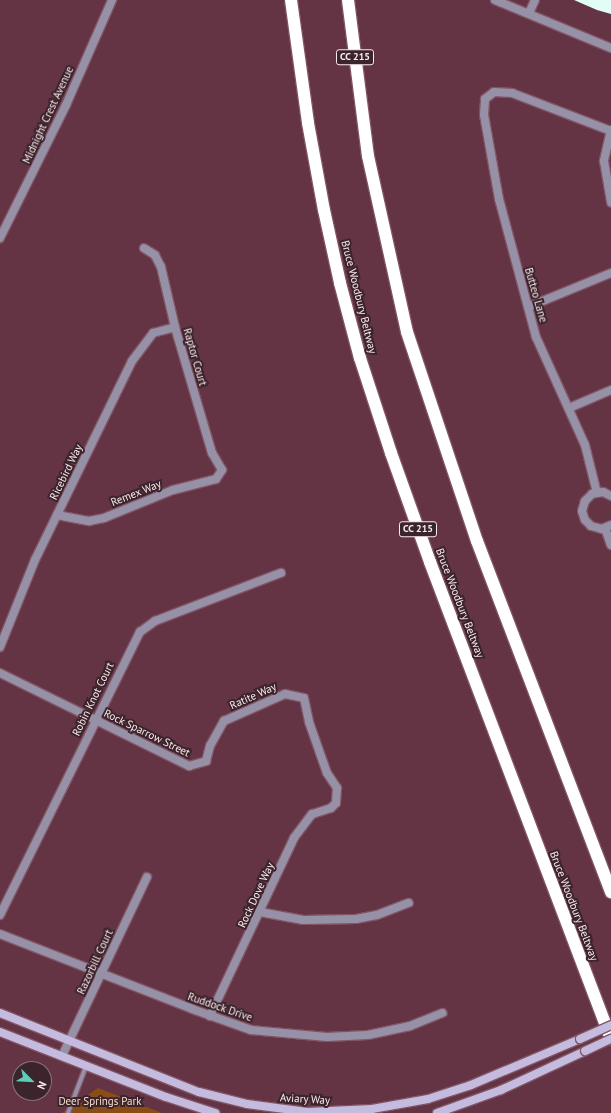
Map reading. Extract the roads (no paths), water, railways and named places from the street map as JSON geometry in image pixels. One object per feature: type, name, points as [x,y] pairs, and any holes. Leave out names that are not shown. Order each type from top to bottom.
[{"type":"highway","name":"Bruce Woodbury Beltway","points":[[291,0],[308,123],[320,188],[340,283],[360,358],[390,453],[430,562],[611,1039]]},
{"type":"highway","name":"CC 215","points":[[348,0],[368,156],[407,332],[477,541],[611,892]]},
{"type":"main road","name":"Aviary Way","points":[[0,1013],[69,1042],[199,1092],[247,1104],[291,1112],[366,1110],[428,1099],[471,1086],[611,1025]]},
{"type":"main road","points":[[0,1032],[86,1066],[216,1113]]},
{"type":"main road","points":[[437,1113],[501,1090],[611,1039]]},
{"type":"street","name":"Midnight Crest Avenue","points":[[1,233],[66,105],[112,0]]},
{"type":"street","points":[[495,0],[611,48]]},
{"type":"street","points":[[529,13],[535,0]]},
{"type":"street","name":"Butteo Lane","points":[[597,493],[590,459],[569,408],[542,352],[528,307],[492,165],[484,115],[485,99],[494,92],[512,93],[611,131]]},
{"type":"street","points":[[611,131],[604,161],[611,202]]},
{"type":"street","name":"Raptor Court","points":[[144,248],[154,255],[161,267],[175,327],[212,453],[219,461],[222,470],[219,475]]},
{"type":"street","points":[[528,307],[611,273]]},
{"type":"street","name":"Ricebird Way","points":[[0,647],[35,560],[142,344],[152,333],[175,327]]},
{"type":"street","points":[[569,408],[611,390]]},
{"type":"street","name":"Remex Way","points":[[57,515],[89,521],[104,518],[173,490],[216,479],[219,475]]},
{"type":"street","points":[[611,496],[597,493],[585,500],[583,516],[591,526],[608,527],[611,545]]},
{"type":"street","name":"Robin Knot Court","points":[[0,915],[133,641],[147,626],[281,573]]},
{"type":"street","name":"Rock Sparrow Street","points":[[0,673],[183,764],[198,765]]},
{"type":"street","name":"Ratite Way","points":[[198,765],[206,761],[210,746],[224,721],[285,694],[295,695],[304,698],[308,704],[309,722],[327,773],[337,788],[337,799]]},
{"type":"street","name":"Rock Dove Way","points":[[210,1016],[301,827],[312,814],[331,808],[337,799]]},
{"type":"street","name":"Razorbill Court","points":[[62,1056],[147,877]]},
{"type":"street","points":[[260,912],[303,920],[341,920],[377,915],[409,903]]},
{"type":"street","name":"Ruddock Drive","points":[[0,934],[210,1016],[251,1030],[327,1037],[368,1035],[410,1026],[443,1013]]},
{"type":"lane","points":[[68,1113],[86,1066]]},
{"type":"park label","name":"Deer Springs Park","points":[[100,1101]]}]
